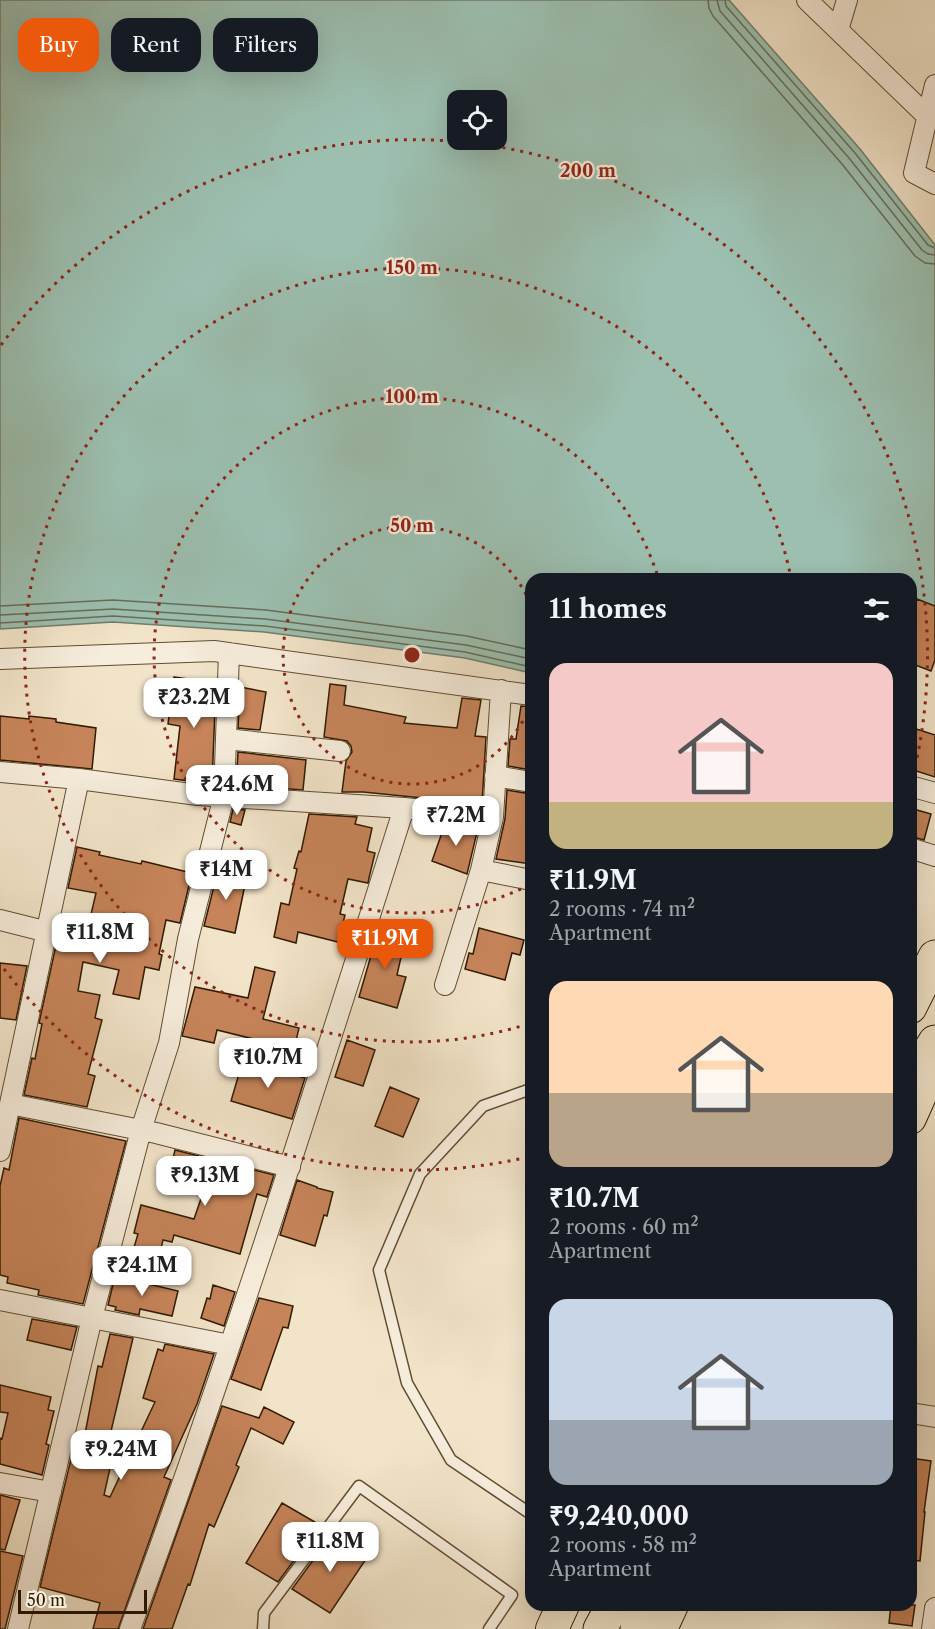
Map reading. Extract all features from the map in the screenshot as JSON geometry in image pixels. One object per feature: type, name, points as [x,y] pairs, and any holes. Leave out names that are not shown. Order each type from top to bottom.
[{"type":"highway","points":[[917,986],[925,963]]},
{"type":"highway","points":[[917,1071],[935,1042]]},
{"type":"highway","points":[[600,1629],[610,1611]]},
{"type":"highway","points":[[637,1629],[647,1611]]},
{"type":"main road","points":[[917,1103],[935,1062]]},
{"type":"main road","points":[[552,1629],[560,1611]]},
{"type":"main road","points":[[661,1629],[669,1611]]},
{"type":"street","points":[[807,0],[927,116]]},
{"type":"street","points":[[838,30],[847,0]]},
{"type":"street","points":[[935,85],[914,173],[935,184]]},
{"type":"street","points":[[0,659],[214,651],[525,694]]},
{"type":"street","points":[[18,1629],[92,1318],[141,1130],[169,1043],[188,939],[224,796],[229,653]]},
{"type":"street","points":[[445,985],[481,870],[493,817],[501,690]]},
{"type":"street","points":[[226,739],[340,751]]},
{"type":"street","points":[[0,772],[79,778],[224,796],[404,808],[493,817]]},
{"type":"street","points":[[495,776],[525,781]]},
{"type":"street","points":[[0,1150],[79,778]]},
{"type":"street","points":[[917,788],[935,793]]},
{"type":"street","points":[[130,1629],[176,1505],[290,1167],[404,808]]},
{"type":"street","points":[[917,850],[935,856]]},
{"type":"street","points":[[481,870],[525,879]]},
{"type":"street","points":[[0,920],[48,932]]},
{"type":"street","points":[[10,1104],[141,1130],[290,1167]]},
{"type":"street","points":[[0,1300],[230,1345]]},
{"type":"street","points":[[917,1414],[935,1417]]},
{"type":"street","points":[[0,1483],[51,1492]]},
{"type":"street","points":[[932,1629],[935,1608]]},
{"type":"lane","points":[[525,1091],[483,1106],[420,1174],[379,1270],[407,1383],[451,1460],[525,1510]]},
{"type":"lane","points":[[263,1629],[264,1613],[359,1486],[512,1595],[489,1629]]},
{"type":"water","points":[[0,0],[729,0],[860,149],[935,245],[935,613],[917,605],[917,573],[525,573],[525,672],[465,658],[264,632],[113,622],[0,629]]},
{"type":"building","points":[[917,599],[935,606],[935,660],[931,671],[917,666]]},
{"type":"building","points":[[174,677],[216,683],[212,784],[174,779],[180,726],[168,724]]},
{"type":"building","points":[[330,684],[346,686],[344,705],[406,717],[404,723],[457,728],[462,698],[481,700],[475,736],[486,737],[482,804],[342,792],[346,761],[352,752],[347,741],[324,737]]},
{"type":"building","points":[[240,687],[266,692],[260,730],[238,728]]},
{"type":"building","points":[[521,706],[525,706],[525,769],[508,766],[510,739],[516,739]]},
{"type":"building","points":[[0,716],[56,719],[56,722],[96,728],[92,769],[0,760]]},
{"type":"building","points":[[917,729],[935,735],[935,777],[917,771]]},
{"type":"building","points":[[238,752],[306,760],[303,790],[236,785]]},
{"type":"building","points":[[507,790],[525,793],[525,863],[496,859],[505,819]]},
{"type":"building","points":[[233,809],[245,810],[241,825],[230,822]]},
{"type":"building","points":[[917,810],[931,814],[924,840],[917,838]]},
{"type":"building","points":[[309,814],[357,817],[355,824],[372,828],[367,851],[375,853],[368,883],[348,879],[340,914],[345,915],[338,942],[298,932],[296,943],[274,937],[281,903],[289,905],[297,869],[294,868],[299,851],[301,852]]},
{"type":"building","points":[[445,824],[478,828],[467,874],[432,861]]},
{"type":"building","points":[[77,847],[100,852],[99,855],[141,864],[142,861],[192,873],[180,923],[166,920],[159,954],[162,955],[159,970],[145,967],[139,999],[113,994],[119,970],[83,962],[78,991],[100,995],[95,1018],[102,1020],[88,1074],[95,1076],[87,1107],[24,1095],[32,1058],[35,1059],[42,1024],[39,1023],[62,918],[89,923],[96,893],[68,888]]},
{"type":"building","points":[[218,870],[247,875],[235,933],[204,926]]},
{"type":"building","points":[[379,928],[406,935],[397,975],[406,977],[397,1008],[359,997]]},
{"type":"building","points":[[479,928],[524,940],[520,955],[512,953],[505,980],[465,969],[469,953],[473,954]]},
{"type":"building","points":[[0,963],[27,966],[16,1020],[0,1018]]},
{"type":"building","points":[[255,967],[275,972],[263,1019],[299,1028],[294,1049],[217,1030],[214,1043],[182,1036],[195,987],[248,998]]},
{"type":"building","points":[[347,1040],[375,1050],[363,1086],[335,1077]]},
{"type":"building","points":[[243,1060],[305,1078],[292,1119],[231,1101]]},
{"type":"building","points":[[390,1087],[419,1099],[403,1137],[375,1126]]},
{"type":"building","points":[[19,1118],[126,1141],[83,1304],[38,1295],[39,1290],[7,1283],[8,1277],[0,1275],[0,1186],[4,1168],[9,1170]]},
{"type":"building","points":[[175,1150],[274,1175],[267,1197],[257,1194],[240,1254],[174,1235],[172,1242],[163,1240],[158,1261],[132,1254],[138,1234],[134,1233],[141,1205],[194,1219],[206,1184],[169,1176]]},
{"type":"building","points":[[297,1180],[333,1192],[327,1216],[324,1215],[315,1246],[280,1235]]},
{"type":"building","points":[[115,1276],[178,1291],[172,1316],[140,1309],[139,1315],[115,1310],[116,1307],[108,1305]]},
{"type":"building","points":[[213,1285],[235,1292],[224,1326],[201,1318],[207,1298],[210,1299]]},
{"type":"building","points":[[259,1298],[293,1306],[288,1328],[283,1327],[261,1390],[231,1379]]},
{"type":"building","points":[[32,1319],[77,1327],[71,1350],[27,1340]]},
{"type":"building","points":[[110,1334],[133,1338],[108,1444],[115,1446],[104,1495],[110,1497],[155,1402],[143,1398],[158,1349],[163,1351],[165,1344],[214,1354],[197,1404],[164,1477],[171,1480],[118,1629],[93,1629],[100,1603],[40,1587],[73,1451],[79,1432],[85,1434],[98,1366],[102,1367]]},
{"type":"building","points":[[0,1385],[51,1397],[48,1410],[54,1411],[42,1475],[0,1464],[0,1438],[2,1439],[8,1413],[0,1412]]},
{"type":"building","points":[[222,1406],[259,1418],[264,1407],[294,1422],[283,1444],[251,1428],[236,1465],[239,1467],[214,1527],[209,1524],[190,1585],[188,1584],[172,1629],[143,1629]]},
{"type":"building","points":[[917,1459],[931,1461],[920,1561],[917,1561]]},
{"type":"building","points":[[0,1495],[20,1500],[5,1550],[0,1549]]},
{"type":"building","points":[[282,1503],[320,1525],[278,1582],[246,1563]]},
{"type":"building","points":[[333,1533],[368,1556],[330,1613],[292,1589]]},
{"type":"building","points":[[0,1551],[23,1556],[5,1629],[0,1629]]},
{"type":"building","points":[[890,1611],[914,1611],[912,1626],[889,1623]]}]
